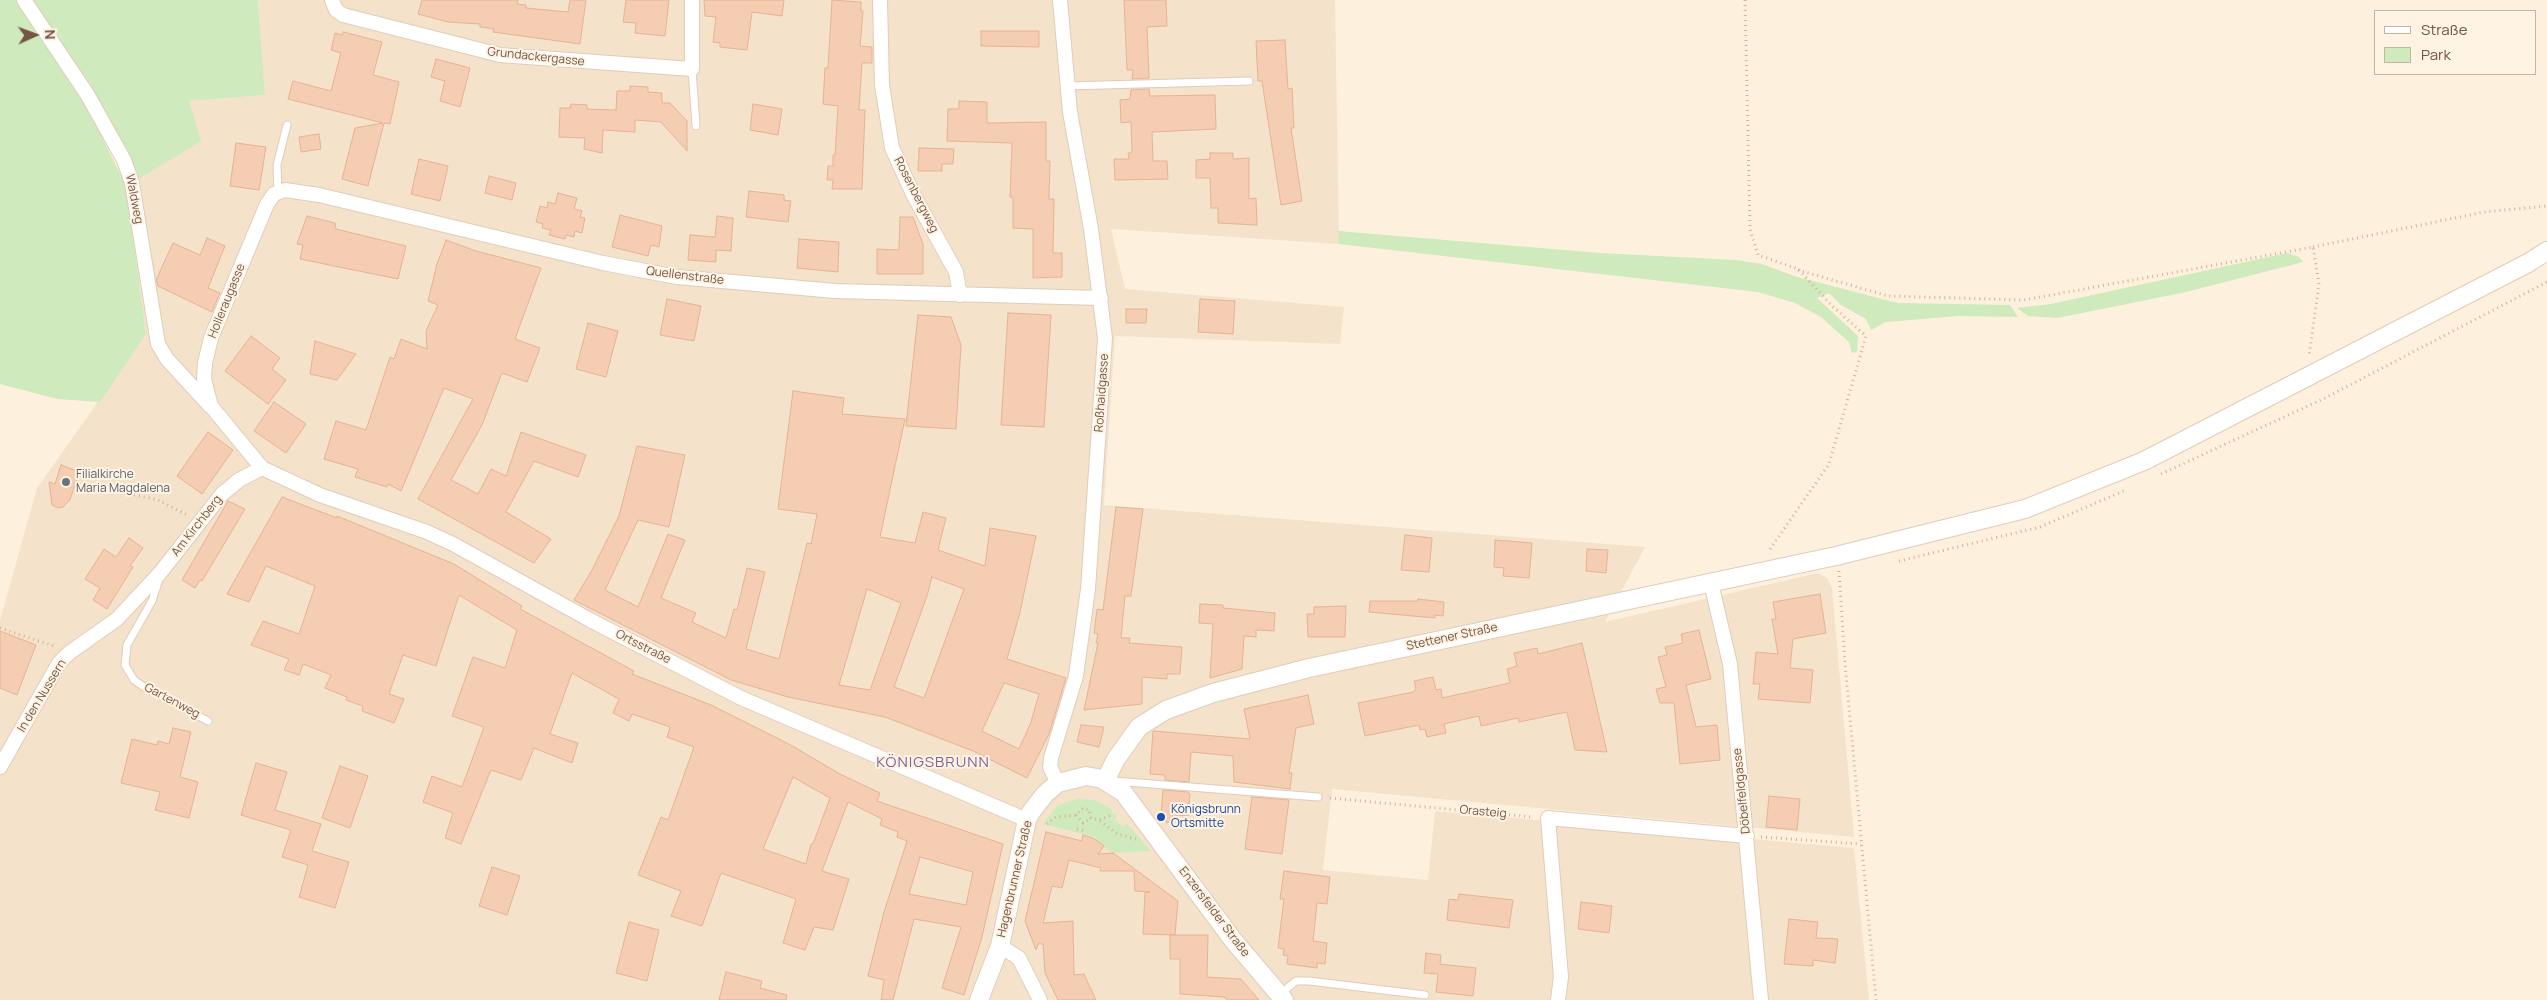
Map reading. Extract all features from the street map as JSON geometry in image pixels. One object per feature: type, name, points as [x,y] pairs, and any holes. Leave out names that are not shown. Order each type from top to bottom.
[{"type":"street","name":"Waldweg","points":[[24,0],[87,94],[128,170],[158,344],[167,359],[210,406]]},
{"type":"street","name":"Grundackergasse","points":[[332,0],[336,10],[343,14],[500,55],[692,69]]},
{"type":"street","points":[[692,0],[692,69]]},
{"type":"street","name":"Rosenbergweg","points":[[880,0],[882,84],[892,148],[913,194],[956,272],[960,295]]},
{"type":"street","name":"Roßhaidgasse","points":[[1058,783],[1050,767],[1051,758],[1076,676],[1089,581],[1105,350],[1102,298],[1067,86],[1060,0]]},
{"type":"street","name":"Quellenstraße","points":[[278,192],[291,190],[304,192],[654,274],[820,290],[1102,298]]},
{"type":"street","name":"Holleraugasse","points":[[262,468],[210,406],[204,379],[211,338],[267,204],[278,192]]},
{"type":"street","name":"Stettener Straße","points":[[1105,781],[1116,759],[1140,727],[1166,710],[1213,693],[1309,668],[1836,556],[2025,509],[2144,461],[2528,263],[2547,250]]},
{"type":"street","name":"Am Kirchberg","points":[[160,573],[222,494],[239,480],[262,468]]},
{"type":"street","name":"Ortsstraße","points":[[262,468],[320,495],[426,532],[453,544],[590,620],[741,698],[1027,820]]},
{"type":"street","name":"In den Nussern","points":[[0,767],[59,664],[69,653],[117,619],[160,573]]},
{"type":"street","name":"Döbelfeldgasse","points":[[1711,583],[1730,664],[1761,1000]]},
{"type":"street","name":"Hagenbrunner Straße","points":[[980,1000],[1000,946],[1027,820],[1036,804],[1058,783],[1086,776],[1105,781],[1123,792],[1146,822]]},
{"type":"street","points":[[1558,1000],[1561,977],[1548,818],[1747,836]]},
{"type":"street","name":"Enzersfelder Straße","points":[[1146,822],[1233,940],[1282,997]]},
{"type":"street","points":[[1000,946],[1019,958],[1040,1000]]},
{"type":"lane","points":[[692,69],[696,126]]},
{"type":"lane","points":[[1067,86],[1249,81]]},
{"type":"lane","points":[[278,192],[277,165],[287,125]]},
{"type":"lane","name":"Gartenweg","points":[[160,573],[152,601],[127,645],[125,659],[127,670],[144,687],[208,721]]},
{"type":"lane","points":[[1105,781],[1148,782],[1318,797]]},
{"type":"lane","points":[[1282,997],[1296,981],[1425,995]]},
{"type":"path","points":[[1745,0],[1750,229],[1758,255],[1888,296],[2024,300],[2313,247],[2484,212],[2547,206]]},
{"type":"path","points":[[2306,379],[2319,284],[2313,247]]},
{"type":"path","points":[[1752,574],[1829,464],[1866,336],[1831,305],[1798,269]]},
{"type":"path","points":[[90,485],[158,500],[201,522]]},
{"type":"path","points":[[1840,574],[1860,844],[1876,1000]]},
{"type":"path","points":[[0,628],[69,653]]},
{"type":"path","name":"Orasteig","points":[[1318,797],[1548,818]]},
{"type":"path","points":[[1047,825],[1056,817],[1076,815],[1078,811],[1085,808],[1089,810],[1091,818]]},
{"type":"path","points":[[1099,820],[1113,814]]},
{"type":"path","points":[[1076,815],[1082,823],[1081,830]]},
{"type":"path","points":[[1091,818],[1099,820],[1118,834],[1142,841]]},
{"type":"path","points":[[1082,823],[1091,818]]},
{"type":"path","points":[[1747,836],[1860,844]]},
{"type":"shaded area","points":[[258,0],[1335,0],[1339,244],[1111,229],[1125,289],[1344,307],[1340,344],[1115,336],[1104,505],[1645,547],[1605,622],[1818,573],[1827,578],[1832,588],[1854,837],[1332,789],[1323,870],[1428,880],[1435,811],[1854,848],[1869,1000],[0,1000],[0,621],[37,488],[146,334],[126,186],[188,101],[265,95]]},
{"type":"green space","points":[[0,0],[17,0],[92,117],[126,186],[146,334],[100,402],[57,399],[0,384]]},
{"type":"green space","points":[[32,0],[258,0],[265,95],[189,101],[201,141],[137,180],[109,120]]},
{"type":"green space","points":[[1338,231],[1600,253],[1736,260],[1762,264],[1797,277],[1898,303],[2010,305],[2018,317],[1958,316],[1886,322],[1871,330],[1866,319],[1841,305],[1829,293],[1817,298],[1858,336],[1857,352],[1852,353],[1849,342],[1821,317],[1795,303],[1758,292],[1339,244]]},
{"type":"green space","points":[[2287,253],[2299,257],[2303,262],[2186,292],[2056,318],[2028,316],[2017,308],[2051,304]]},
{"type":"green space","points":[[1077,799],[1094,800],[1112,809],[1112,813],[1117,815],[1115,820],[1123,827],[1127,824],[1151,851],[1113,853],[1095,840],[1096,837],[1043,824],[1058,805]]},
{"type":"building","points":[[422,0],[518,0],[517,4],[526,5],[526,8],[568,12],[570,0],[586,0],[580,44],[493,32],[494,29],[480,27],[480,24],[448,22],[418,14]]},
{"type":"building","points":[[626,0],[669,0],[665,36],[635,33],[636,23],[623,22]]},
{"type":"building","points":[[704,0],[784,0],[782,16],[752,12],[747,50],[720,47],[720,43],[713,42],[716,17],[705,16]]},
{"type":"building","points":[[832,0],[861,2],[861,11],[863,11],[860,46],[872,47],[872,63],[862,63],[859,110],[865,110],[862,189],[832,189],[833,180],[827,180],[828,166],[833,166],[833,155],[835,155],[838,106],[823,104],[825,68],[828,68]]},
{"type":"building","points":[[1124,0],[1166,0],[1167,26],[1147,27],[1149,78],[1132,79],[1133,70],[1127,70]]},
{"type":"building","points":[[981,31],[1039,31],[1039,47],[981,46]]},
{"type":"building","points":[[343,32],[382,42],[373,75],[399,82],[390,124],[384,123],[368,186],[342,179],[355,128],[383,123],[288,99],[293,81],[331,91],[341,53],[331,50],[335,33],[342,35]]},
{"type":"building","points":[[1285,40],[1288,89],[1292,88],[1294,128],[1291,128],[1302,201],[1281,205],[1262,81],[1258,81],[1256,41]]},
{"type":"building","points":[[436,59],[470,68],[460,107],[440,101],[445,81],[431,77]]},
{"type":"building","points":[[630,86],[648,87],[648,92],[662,93],[662,103],[670,103],[687,121],[687,151],[661,122],[635,120],[635,132],[603,130],[602,153],[584,149],[585,138],[559,137],[560,108],[570,108],[571,104],[587,105],[587,109],[616,110],[617,91],[630,91]]},
{"type":"building","points":[[1149,89],[1150,96],[1215,95],[1216,129],[1152,132],[1153,161],[1167,161],[1168,179],[1115,180],[1114,159],[1129,159],[1128,153],[1132,153],[1131,122],[1121,123],[1120,100],[1130,99],[1131,90]]},
{"type":"building","points":[[959,101],[987,102],[987,123],[1046,122],[1046,161],[1050,161],[1049,199],[1054,199],[1053,253],[1062,253],[1062,277],[1033,278],[1033,229],[1013,228],[1013,198],[1010,197],[1012,143],[947,141],[948,109],[959,109]]},
{"type":"building","points":[[753,104],[782,109],[778,135],[750,130]]},
{"type":"building","points":[[319,134],[321,149],[301,152],[299,137]]},
{"type":"building","points":[[236,143],[266,147],[259,190],[230,186]]},
{"type":"building","points":[[919,148],[954,149],[953,164],[942,164],[942,171],[918,171]]},
{"type":"building","points":[[1210,153],[1233,153],[1233,159],[1249,158],[1249,199],[1256,198],[1257,225],[1218,223],[1218,208],[1211,208],[1210,178],[1196,178],[1196,160],[1210,159]]},
{"type":"building","points":[[419,159],[448,166],[440,201],[411,194]]},
{"type":"building","points":[[489,176],[516,183],[512,200],[485,193]]},
{"type":"building","points":[[749,191],[784,195],[784,200],[791,201],[788,222],[746,217]]},
{"type":"building","points":[[558,193],[577,198],[574,209],[582,211],[580,217],[585,218],[582,233],[575,231],[574,237],[566,235],[565,239],[549,235],[551,230],[542,228],[543,224],[536,222],[540,206],[547,208],[548,202],[555,204]]},
{"type":"building","points":[[620,215],[662,226],[659,247],[651,245],[648,256],[612,247]]},
{"type":"building","points":[[307,216],[335,223],[336,229],[406,246],[398,279],[300,259],[303,245],[297,244]]},
{"type":"building","points":[[717,216],[733,218],[731,251],[716,250],[716,262],[688,260],[690,235],[715,237]]},
{"type":"building","points":[[900,217],[913,217],[923,244],[923,274],[877,274],[877,249],[899,250]]},
{"type":"building","points":[[207,238],[225,246],[208,288],[220,293],[212,312],[158,286],[156,280],[173,243],[200,255]]},
{"type":"building","points":[[799,239],[839,242],[838,272],[797,268]]},
{"type":"building","points":[[446,240],[476,251],[541,268],[515,339],[540,348],[527,382],[502,373],[482,425],[451,480],[478,494],[491,469],[506,476],[521,432],[586,455],[578,477],[534,461],[506,512],[551,539],[534,563],[418,499],[473,399],[444,388],[401,491],[388,484],[387,487],[355,477],[358,469],[324,459],[336,421],[366,430],[390,357],[394,359],[401,339],[427,349],[426,331],[438,305],[428,301],[437,264]]},
{"type":"building","points":[[667,299],[701,306],[694,341],[660,335]]},
{"type":"building","points":[[1200,299],[1235,301],[1233,334],[1198,332]]},
{"type":"building","points":[[1126,309],[1147,309],[1146,323],[1126,323]]},
{"type":"building","points":[[1008,313],[1051,315],[1044,427],[1001,425]]},
{"type":"building","points":[[918,315],[951,317],[961,345],[956,429],[906,426]]},
{"type":"building","points":[[588,323],[618,331],[606,377],[576,369]]},
{"type":"building","points":[[251,336],[280,358],[272,369],[286,380],[268,404],[225,371]]},
{"type":"building","points":[[315,341],[356,354],[337,380],[310,374]]},
{"type":"building","points":[[793,391],[844,398],[842,414],[905,419],[880,537],[915,543],[923,512],[946,518],[938,550],[985,566],[990,528],[1036,536],[1020,612],[1007,659],[1066,678],[1049,734],[1027,778],[973,751],[885,717],[788,697],[731,680],[574,600],[592,570],[619,516],[637,446],[685,455],[669,527],[638,520],[605,590],[638,607],[668,534],[685,540],[661,598],[696,613],[692,622],[726,638],[734,609],[737,610],[747,568],[765,572],[746,649],[779,659],[807,543],[811,544],[817,514],[778,509]],"holes":[[[932,577],[964,589],[924,698],[894,687]],[[867,589],[901,603],[870,690],[839,685]],[[1004,683],[1039,694],[1031,722],[1019,749],[982,731]]]},
{"type":"building","points":[[274,402],[306,424],[286,453],[254,431]]},
{"type":"building","points":[[208,432],[233,450],[202,494],[177,476]]},
{"type":"building","name":"Filialkirche Maria Magdalena","points":[[61,465],[79,472],[70,500],[63,507],[58,508],[52,505],[49,482],[55,484]]},
{"type":"building","points":[[282,497],[337,518],[337,516],[454,564],[522,606],[520,609],[634,671],[632,674],[711,705],[787,743],[840,774],[880,793],[877,801],[1003,844],[982,937],[964,995],[942,988],[961,927],[914,919],[893,1000],[881,1000],[884,980],[868,976],[884,912],[907,841],[897,837],[898,832],[880,825],[882,819],[848,802],[822,871],[849,879],[833,930],[814,927],[805,950],[783,943],[796,899],[721,873],[702,926],[671,916],[681,891],[638,875],[661,817],[668,820],[694,747],[667,737],[670,727],[632,714],[629,721],[613,713],[619,699],[572,673],[550,734],[578,743],[572,763],[534,748],[521,780],[491,770],[461,844],[445,838],[453,813],[423,802],[432,776],[462,787],[484,727],[452,716],[473,657],[505,668],[517,630],[459,595],[436,666],[403,655],[389,694],[404,699],[394,723],[362,711],[363,706],[346,700],[347,697],[325,688],[331,675],[303,664],[299,675],[284,670],[289,659],[251,645],[263,621],[299,634],[315,586],[266,566],[249,602],[227,594]],"holes":[[[793,777],[830,798],[813,844],[811,844],[806,864],[763,849]],[[920,857],[973,872],[966,905],[909,894]]]},
{"type":"building","points":[[228,501],[245,509],[202,581],[200,580],[195,588],[182,580]]},
{"type":"building","points":[[1116,507],[1143,509],[1131,596],[1125,596],[1121,638],[1130,638],[1129,643],[1182,647],[1180,674],[1167,674],[1167,679],[1142,677],[1142,704],[1084,710],[1098,643],[1096,643],[1098,634],[1094,633],[1097,609],[1103,610]]},
{"type":"building","points":[[1405,535],[1432,538],[1429,572],[1401,570]]},
{"type":"building","points":[[129,538],[143,548],[130,566],[133,567],[107,609],[93,600],[100,588],[85,579],[104,549],[116,557]]},
{"type":"building","points":[[1495,540],[1532,543],[1529,578],[1503,576],[1504,568],[1494,567]]},
{"type":"building","points":[[1587,549],[1608,550],[1606,573],[1586,571]]},
{"type":"building","points":[[1820,594],[1826,633],[1793,639],[1790,668],[1813,670],[1810,703],[1758,699],[1760,684],[1753,684],[1756,652],[1778,654],[1772,619],[1776,619],[1773,602]]},
{"type":"building","points":[[1418,599],[1444,602],[1443,616],[1435,615],[1435,618],[1369,612],[1370,601],[1418,601]]},
{"type":"building","points":[[1200,604],[1223,605],[1223,608],[1275,613],[1274,631],[1256,630],[1256,637],[1244,636],[1242,669],[1210,678],[1213,624],[1199,623]]},
{"type":"building","points":[[1346,606],[1345,637],[1308,637],[1307,614],[1314,614],[1314,607]]},
{"type":"building","points":[[1699,630],[1711,679],[1686,685],[1696,727],[1717,725],[1720,760],[1680,764],[1674,703],[1660,703],[1656,689],[1666,687],[1658,657],[1667,655],[1665,647],[1683,643],[1681,634]]},
{"type":"building","points":[[0,631],[36,645],[17,695],[0,688]]},
{"type":"building","points":[[1582,643],[1607,752],[1575,750],[1567,712],[1519,722],[1518,718],[1481,726],[1479,716],[1444,724],[1446,733],[1427,737],[1425,729],[1420,730],[1419,725],[1365,736],[1358,703],[1413,692],[1416,689],[1414,681],[1433,677],[1436,690],[1441,689],[1442,698],[1510,683],[1507,669],[1517,666],[1514,653],[1537,648],[1538,654]]},
{"type":"building","points":[[1308,695],[1314,724],[1296,728],[1289,773],[1292,773],[1290,789],[1234,782],[1233,756],[1191,752],[1189,782],[1165,780],[1165,775],[1150,774],[1153,731],[1250,739],[1244,709]]},
{"type":"building","points":[[1081,725],[1104,727],[1099,747],[1077,742]]},
{"type":"building","points":[[173,728],[191,732],[180,777],[198,782],[189,818],[155,810],[160,792],[121,783],[132,739],[157,745],[158,741],[169,744]]},
{"type":"building","points":[[256,763],[287,772],[275,810],[321,824],[312,851],[349,862],[335,908],[299,897],[308,865],[282,857],[291,830],[241,815]]},
{"type":"building","points":[[340,766],[368,776],[350,828],[322,818]]},
{"type":"building","points":[[1163,790],[1188,792],[1190,794],[1188,816],[1177,815],[1167,823],[1161,814]]},
{"type":"building","points":[[1769,796],[1800,799],[1797,830],[1766,827]]},
{"type":"building","points":[[1252,797],[1289,800],[1282,854],[1245,849]]},
{"type":"building","points":[[1046,832],[1082,841],[1083,835],[1093,838],[1104,846],[1098,854],[1113,853],[1178,901],[1175,935],[1143,934],[1145,892],[1150,892],[1135,891],[1134,871],[1100,871],[1101,868],[1069,860],[1062,888],[1052,886],[1043,923],[1073,921],[1074,975],[1084,974],[1096,1000],[1058,1000],[1045,973],[1043,944],[1038,944],[1036,950],[1025,921]]},
{"type":"building","points":[[492,867],[520,876],[507,915],[479,906]]},
{"type":"building","points":[[1284,871],[1330,877],[1327,904],[1317,903],[1313,941],[1327,943],[1325,964],[1317,963],[1317,968],[1287,964],[1288,956],[1283,955],[1284,949],[1278,948],[1284,899],[1280,899]]},
{"type":"building","points":[[1459,894],[1513,900],[1509,928],[1447,920],[1449,899],[1458,900]]},
{"type":"building","points":[[1581,902],[1612,906],[1609,933],[1578,929]]},
{"type":"building","points":[[1789,919],[1818,922],[1816,938],[1838,939],[1835,963],[1813,960],[1813,966],[1784,964]]},
{"type":"building","points":[[629,922],[659,930],[647,981],[616,973]]},
{"type":"building","points":[[1170,935],[1208,935],[1207,977],[1241,979],[1259,1000],[1227,1000],[1224,997],[1180,994],[1180,959],[1170,959]]},
{"type":"building","points":[[1426,953],[1441,955],[1440,964],[1476,968],[1473,996],[1436,992],[1438,974],[1424,973]]},
{"type":"building","points":[[726,972],[762,981],[760,988],[787,995],[786,1000],[719,1000]]},
{"type":"place","name":"Filialkirche Maria Magdalena","points":[[66,482]]},
{"type":"place","name":"Königsbrunn Ortsmitte","points":[[1161,817]]},
{"type":"district","name":"KÖNIGSBRUNN","points":[[933,763]]}]
